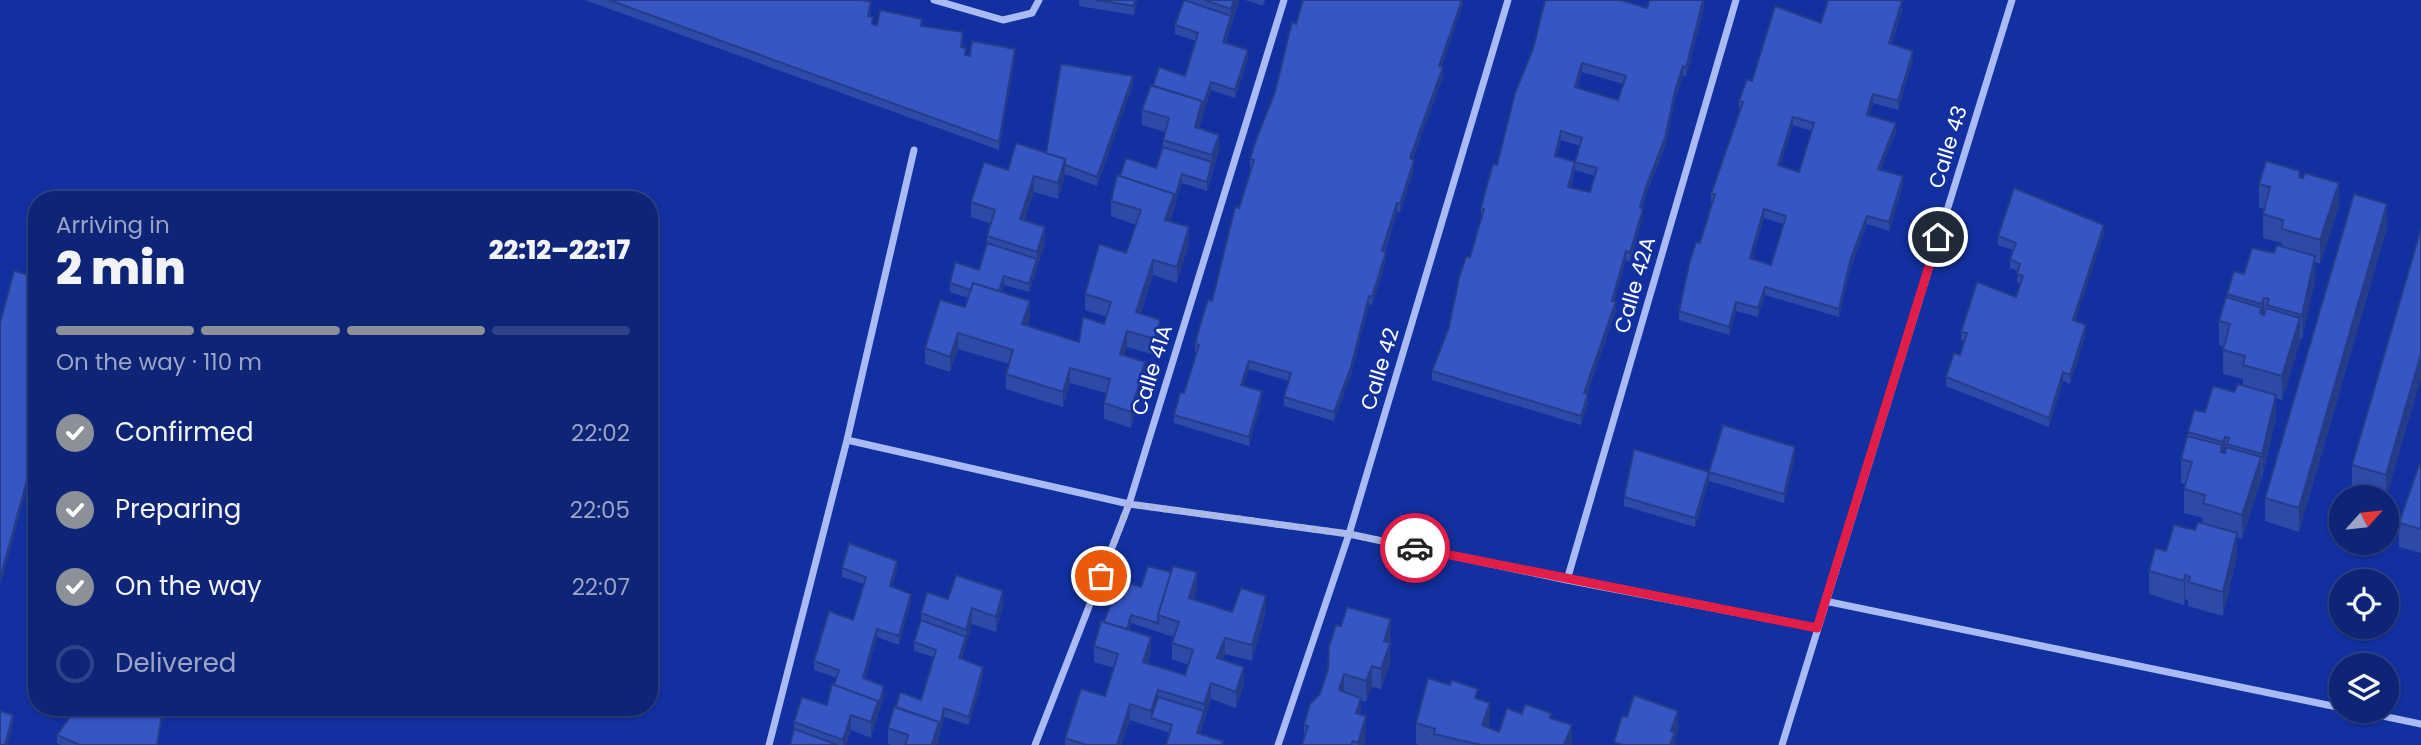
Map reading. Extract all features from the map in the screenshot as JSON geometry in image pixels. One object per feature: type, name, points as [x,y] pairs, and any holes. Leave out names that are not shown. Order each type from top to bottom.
[{"type":"street","points":[[934,0],[1003,20],[1032,13],[1039,0]]},
{"type":"street","name":"Calle 41A","points":[[1035,745],[1129,504],[1284,0]]},
{"type":"street","name":"Calle 42","points":[[1278,745],[1349,534],[1508,0]]},
{"type":"street","name":"Calle 42A","points":[[1567,580],[1736,0]]},
{"type":"street","points":[[2001,0],[2012,1]]},
{"type":"street","name":"Calle 43","points":[[1782,745],[2012,1]]},
{"type":"street","points":[[769,745],[847,440],[914,150]]},
{"type":"street","points":[[847,440],[1129,504],[1349,534],[1567,580],[1817,628]]},
{"type":"street","points":[[1825,601],[2329,705]]},
{"type":"street","points":[[2399,719],[2421,724]]},
{"type":"building","points":[[609,0],[863,0],[871,2],[868,16],[873,17],[872,24],[877,25],[880,10],[922,19],[921,26],[963,32],[961,47],[966,48],[965,55],[970,56],[972,41],[1015,49],[999,142]]},
{"type":"building","points":[[1096,0],[1135,0],[1134,6]]},
{"type":"building","points":[[1184,0],[1231,16],[1223,42],[1248,50],[1235,90],[1211,82],[1202,108],[1202,101],[1153,86],[1159,67],[1185,76],[1198,33],[1175,25]]},
{"type":"building","points":[[1204,0],[1234,0],[1231,9]]},
{"type":"building","points":[[1303,0],[1462,0],[1439,66],[1443,67],[1410,158],[1414,160],[1382,251],[1386,252],[1372,297],[1369,296],[1351,367],[1334,412],[1284,397],[1291,373],[1249,361],[1241,385],[1262,391],[1249,437],[1174,415],[1199,345],[1195,344],[1208,300],[1212,301],[1235,207],[1239,208],[1254,160],[1250,159],[1275,92],[1292,22],[1296,24]]},
{"type":"building","points":[[1545,0],[1621,0],[1647,8],[1649,0],[1703,0],[1686,68],[1683,66],[1675,91],[1665,138],[1640,207],[1643,209],[1630,253],[1626,251],[1612,301],[1616,301],[1584,393],[1588,394],[1581,416],[1432,371],[1449,327],[1466,257],[1470,257],[1484,209],[1481,208],[1487,185],[1493,164],[1497,165],[1515,93],[1533,49]],"holes":[[[1582,63],[1626,76],[1618,100],[1575,87]],[[1561,131],[1582,138],[1575,162],[1555,156]],[[1575,162],[1597,168],[1590,192],[1568,187]]]},
{"type":"building","points":[[1828,0],[1902,1],[1889,43],[1913,51],[1898,101],[1873,94],[1867,115],[1896,123],[1878,169],[1903,176],[1889,222],[1867,216],[1850,261],[1839,309],[1765,287],[1758,308],[1736,302],[1729,327],[1679,311],[1689,264],[1696,242],[1700,243],[1715,194],[1711,194],[1743,102],[1739,101],[1747,79],[1752,81],[1775,6],[1821,23]],"holes":[[[1793,117],[1814,123],[1799,172],[1778,165]],[[1764,209],[1786,216],[1771,265],[1750,258]]]},
{"type":"building","points":[[1061,64],[1133,76],[1097,177],[1065,165],[1065,159],[1046,153]]},
{"type":"building","points":[[1151,85],[1202,101],[1195,127],[1219,135],[1212,155],[1163,140],[1169,118],[1142,110]]},
{"type":"building","points":[[1016,143],[1065,159],[1058,183],[1034,176],[1020,219],[1045,227],[1037,252],[987,236],[995,210],[971,202],[984,162],[1008,170]]},
{"type":"building","points":[[1163,147],[1212,162],[1207,182],[1182,174],[1174,201],[1174,194],[1120,176],[1126,158],[1156,168]]},
{"type":"building","points":[[2266,161],[2300,171],[2299,177],[2303,178],[2305,173],[2339,183],[2320,240],[2282,229],[2283,220],[2263,214],[2270,187],[2259,184]]},
{"type":"building","points":[[1117,175],[1174,194],[1165,220],[1189,227],[1177,267],[1153,260],[1136,312],[1160,320],[1155,339],[1127,331],[1120,354],[1145,362],[1131,412],[1104,403],[1110,379],[1070,368],[1063,392],[1006,374],[1013,350],[958,333],[950,357],[925,348],[940,300],[965,307],[973,283],[1030,301],[1022,324],[1079,342],[1083,317],[1104,324],[1111,302],[1085,294],[1099,244],[1126,253],[1141,210],[1111,201]]},
{"type":"building","points":[[2014,188],[2104,225],[2073,320],[2086,325],[2070,375],[2063,372],[2049,418],[1946,377],[1954,353],[1960,355],[1967,333],[1961,332],[1977,282],[2016,297],[2023,276],[2017,274],[2020,264],[2010,259],[2016,243],[1998,236]]},
{"type":"building","points":[[2354,194],[2387,204],[2299,508],[2265,498]]},
{"type":"building","points":[[2421,229],[2421,354],[2386,475],[2352,465]]},
{"type":"building","points":[[987,243],[1037,259],[1029,284],[1004,276],[999,291],[973,283],[971,290],[950,283],[955,262],[979,270]]},
{"type":"building","points":[[2277,245],[2315,256],[2302,315],[2267,305],[2269,299],[2264,298],[2262,304],[2227,294],[2234,271],[2244,274],[2252,248],[2274,253]]},
{"type":"building","points":[[14,271],[28,275],[28,477],[0,579],[0,323]]},
{"type":"building","points":[[2226,297],[2262,308],[2260,313],[2264,315],[2266,308],[2300,318],[2282,376],[2243,365],[2245,356],[2223,350],[2230,324],[2219,321]]},
{"type":"building","points":[[2238,384],[2276,395],[2262,454],[2227,444],[2229,438],[2225,437],[2223,442],[2188,432],[2194,410],[2205,412],[2213,386],[2234,392]]},
{"type":"building","points":[[1723,425],[1795,447],[1784,494],[1709,472]]},
{"type":"building","points":[[2187,436],[2222,445],[2221,452],[2225,453],[2226,447],[2261,457],[2242,515],[2203,503],[2205,495],[2184,489],[2192,462],[2181,459]]},
{"type":"building","points":[[1634,449],[1709,472],[1695,518],[1624,497]]},
{"type":"building","points":[[2419,465],[2421,529],[2399,523]]},
{"type":"building","points":[[2198,522],[2237,533],[2223,592],[2188,582],[2190,577],[2185,575],[2184,581],[2149,571],[2155,548],[2166,551],[2174,525],[2195,530]]},
{"type":"building","points":[[849,543],[897,561],[890,586],[911,594],[899,636],[877,629],[863,678],[884,686],[878,708],[878,701],[834,685],[839,670],[814,661],[829,611],[853,620],[866,577],[842,568]]},
{"type":"building","points":[[1148,566],[1171,572],[1158,623],[1131,615],[1127,629],[1104,622],[1120,580],[1141,587]]},
{"type":"building","points":[[1173,566],[1197,572],[1189,598],[1232,612],[1241,588],[1266,596],[1252,645],[1225,638],[1217,658],[1244,667],[1236,692],[1211,683],[1204,704],[1158,690],[1151,711],[1130,704],[1117,745],[1087,745],[1065,738],[1081,689],[1105,696],[1118,654],[1094,646],[1101,621],[1151,637],[1143,662],[1185,675],[1193,650],[1172,643],[1179,622],[1158,615]]},
{"type":"building","points":[[956,575],[1003,591],[996,617],[972,608],[966,630],[921,613],[927,592],[948,599]]},
{"type":"building","points":[[1347,607],[1391,619],[1384,641],[1390,643],[1381,669],[1372,666],[1366,681],[1344,674],[1339,690],[1361,698],[1356,713],[1366,716],[1358,743],[1353,741],[1351,745],[1302,745],[1308,726],[1304,725],[1310,704],[1320,694],[1328,669],[1329,646],[1336,625],[1341,626]]},
{"type":"building","points":[[921,620],[966,637],[959,658],[983,667],[969,717],[944,708],[939,730],[939,722],[896,707],[900,692],[921,700],[936,650],[914,642]]},
{"type":"building","points":[[1428,678],[1450,685],[1452,680],[1478,689],[1475,698],[1490,703],[1482,725],[1499,732],[1507,708],[1522,714],[1525,704],[1551,713],[1550,718],[1572,725],[1564,745],[1481,745],[1434,734],[1435,729],[1416,723]]},
{"type":"building","points":[[832,684],[878,701],[871,722],[851,715],[843,740],[794,722],[802,697],[827,705]]},
{"type":"building","points":[[1634,695],[1678,711],[1671,731],[1675,733],[1670,745],[1623,745],[1614,742],[1622,716],[1627,717]]},
{"type":"building","points":[[1158,697],[1204,711],[1197,733],[1223,741],[1222,745],[1166,745],[1172,725],[1151,718]]},
{"type":"building","points":[[894,707],[939,722],[932,744],[935,745],[905,745],[908,735],[888,728]]},
{"type":"building","points":[[0,711],[13,715],[5,745],[0,745]]},
{"type":"building","points":[[71,716],[162,716],[157,745],[80,745],[57,735]]},
{"type":"building","points":[[794,729],[838,745],[790,745]]},
{"type":"way so far","points":[[1101,576],[1129,504],[1349,534],[1415,548]]},
{"type":"route","points":[[1415,548],[1817,628],[1938,237]]}]
